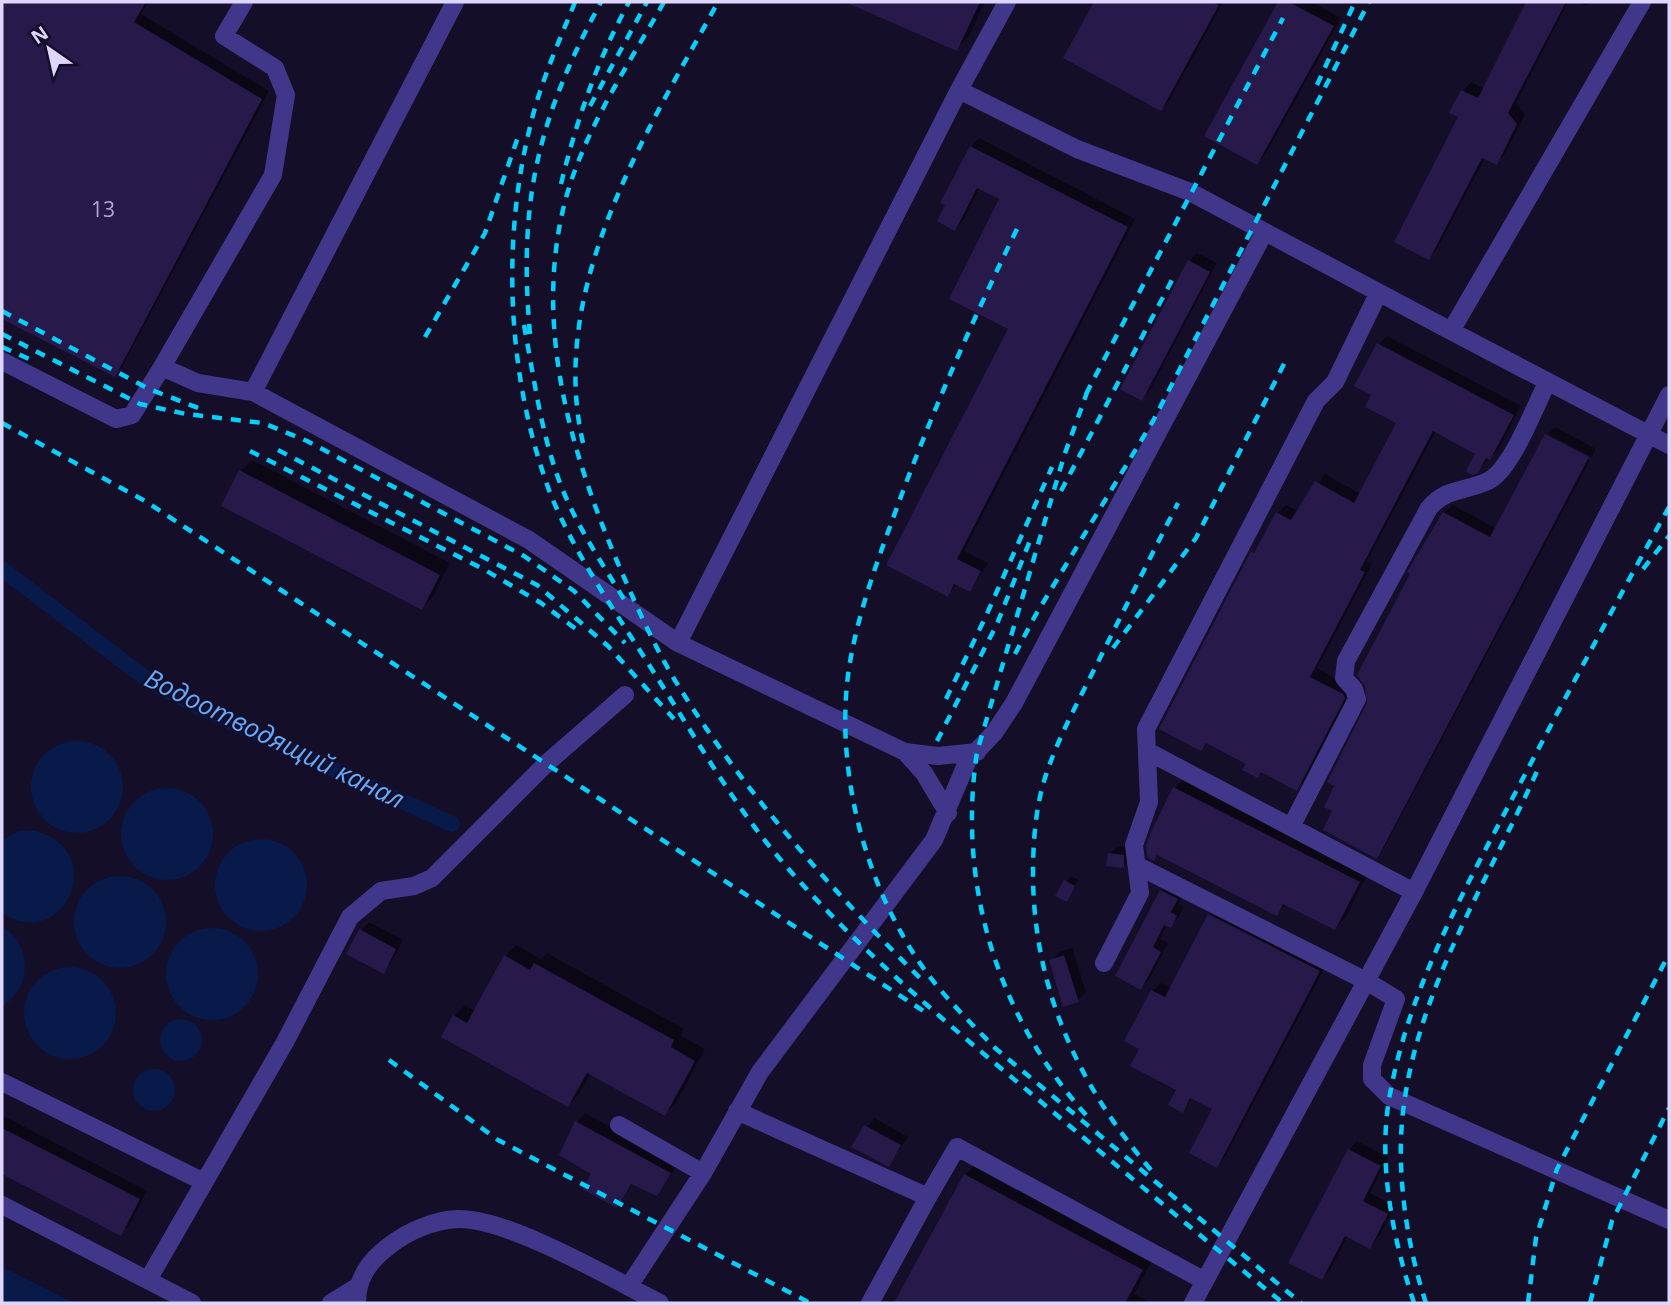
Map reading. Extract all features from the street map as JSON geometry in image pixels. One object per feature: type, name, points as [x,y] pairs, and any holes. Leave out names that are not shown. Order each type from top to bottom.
[{"type":"lane","points":[[2,361],[117,419],[125,419],[136,411],[273,175],[286,94],[275,68],[223,36],[244,2]]},
{"type":"lane","points":[[253,392],[455,2]]},
{"type":"lane","points":[[678,642],[959,90],[1007,2]]},
{"type":"lane","points":[[1451,331],[1642,2]]},
{"type":"lane","points":[[959,90],[1077,149],[1190,192],[1546,383],[1669,445]]},
{"type":"lane","points":[[629,1286],[703,1173],[737,1111],[790,1029],[934,840],[948,813],[964,767],[1014,703],[1264,233]]},
{"type":"lane","points":[[1104,963],[1140,893],[1135,837],[1149,802],[1146,729],[1316,401],[1335,382],[1378,294]]},
{"type":"lane","points":[[162,367],[216,388],[253,392],[529,540],[678,642],[905,752],[939,756],[977,752]]},
{"type":"lane","points":[[1291,827],[1357,699],[1354,690],[1344,678],[1346,661],[1429,508],[1447,492],[1486,482],[1500,472],[1546,383]]},
{"type":"lane","points":[[1193,1303],[1415,892],[1669,396]]},
{"type":"lane","points":[[148,1280],[202,1181],[285,1042],[341,931],[357,908],[381,891],[414,886],[432,878],[547,763],[625,695]]},
{"type":"lane","points":[[1147,751],[1415,892]]},
{"type":"lane","points":[[905,752],[924,774],[948,813]]},
{"type":"lane","points":[[1138,866],[1396,999],[1372,1065],[1372,1079],[1382,1090],[1669,1220]]},
{"type":"lane","points":[[2,1082],[202,1181]]},
{"type":"lane","points":[[737,1111],[928,1197]]},
{"type":"lane","points":[[619,1125],[703,1173]]},
{"type":"lane","points":[[870,1303],[957,1147],[1205,1281]]},
{"type":"lane","points":[[2,1205],[192,1303]]},
{"type":"lane","points":[[331,1303],[357,1295],[362,1273],[379,1253],[398,1239],[437,1222],[461,1219],[504,1227],[629,1286],[655,1302]]},
{"type":"water","points":[[77,741],[103,749],[115,761],[123,787],[115,813],[103,825],[77,833],[51,825],[39,813],[31,787],[39,761],[51,749]]},
{"type":"water","points":[[167,788],[185,792],[199,802],[209,816],[213,834],[209,852],[199,866],[185,876],[167,880],[149,876],[135,866],[125,852],[121,834],[125,816],[135,802],[149,792]]},
{"type":"water","points":[[31,830],[56,840],[70,856],[74,875],[71,894],[60,910],[44,920],[24,922],[2,913],[2,840],[19,831]]},
{"type":"water","points":[[261,839],[279,843],[293,853],[303,867],[307,885],[303,903],[293,917],[279,927],[261,931],[243,927],[229,917],[219,903],[215,885],[219,867],[229,853],[243,843]]},
{"type":"water","points":[[120,876],[138,880],[152,890],[162,904],[166,922],[162,940],[152,954],[138,964],[120,968],[102,964],[88,954],[78,940],[74,922],[78,904],[88,890],[102,880]]},
{"type":"water","points":[[2,926],[19,944],[25,966],[24,978],[19,988],[2,1006]]},
{"type":"water","points":[[212,928],[230,932],[244,942],[254,956],[258,974],[254,992],[244,1006],[230,1016],[212,1020],[194,1016],[180,1006],[170,992],[166,974],[170,956],[180,942],[194,932]]},
{"type":"water","points":[[70,967],[88,971],[102,981],[112,995],[116,1013],[112,1031],[102,1045],[88,1055],[70,1059],[52,1055],[38,1045],[28,1031],[24,1013],[28,995],[38,981],[52,971]]},
{"type":"water","points":[[181,1019],[196,1025],[202,1040],[196,1055],[181,1061],[166,1055],[160,1040],[166,1025]]},
{"type":"water","points":[[154,1069],[169,1075],[175,1090],[169,1105],[154,1111],[139,1105],[133,1090],[139,1075]]},
{"type":"water","points":[[2,1267],[74,1303],[2,1303]]},
{"type":"building","points":[[2,2],[146,2],[134,22],[262,99],[115,377],[2,319]]},
{"type":"building","points":[[845,2],[980,2],[957,51]]},
{"type":"building","points":[[1094,2],[1212,2],[1219,5],[1161,111],[1063,58]]},
{"type":"building","points":[[1278,2],[1289,2],[1334,26],[1257,165],[1204,136]]},
{"type":"building","points":[[1526,2],[1566,2],[1508,113],[1517,124],[1497,165],[1482,158],[1429,260],[1394,242],[1458,117],[1449,113],[1461,90],[1478,98]]},
{"type":"building","points":[[970,146],[1128,227],[957,559],[981,571],[970,592],[954,584],[948,597],[886,565],[1008,329],[949,299],[999,199],[977,188],[955,231],[937,221],[945,205],[940,203]]},
{"type":"building","points":[[1188,260],[1210,272],[1142,401],[1120,389]]},
{"type":"building","points":[[1377,343],[1514,415],[1490,460],[1486,458],[1478,473],[1472,475],[1466,471],[1475,454],[1433,431],[1360,570],[1365,572],[1310,677],[1343,694],[1345,698],[1297,791],[1261,772],[1258,778],[1242,770],[1246,764],[1206,743],[1201,751],[1159,729],[1251,551],[1254,553],[1276,512],[1291,520],[1315,481],[1354,503],[1396,423],[1365,407],[1371,395],[1354,386]]},
{"type":"building","points":[[1545,434],[1589,457],[1377,859],[1323,830],[1332,811],[1324,807],[1334,786],[1327,782],[1367,703],[1365,686],[1357,675],[1410,574],[1407,572],[1443,512],[1490,537]]},
{"type":"building","points":[[239,470],[440,575],[422,610],[221,506]]},
{"type":"building","points":[[1173,787],[1360,882],[1335,930],[1283,904],[1277,916],[1157,855],[1154,861],[1147,857],[1146,846],[1151,832]]},
{"type":"building","points":[[1108,853],[1124,855],[1124,868],[1106,866]]},
{"type":"building","points":[[1064,880],[1075,886],[1067,902],[1055,896]]},
{"type":"building","points":[[1160,890],[1178,899],[1171,912],[1177,916],[1171,928],[1164,925],[1153,947],[1161,952],[1141,990],[1115,976]]},
{"type":"building","points":[[1208,914],[1320,971],[1217,1168],[1189,1153],[1212,1109],[1190,1098],[1183,1113],[1168,1105],[1176,1090],[1130,1066],[1139,1049],[1124,1041],[1151,990],[1165,997]]},
{"type":"building","points":[[359,929],[396,949],[384,974],[346,954]]},
{"type":"building","points":[[504,955],[530,970],[534,963],[674,1040],[671,1047],[695,1061],[665,1116],[587,1073],[568,1107],[441,1037],[453,1015],[467,1023]]},
{"type":"building","points":[[1064,955],[1079,1002],[1063,1007],[1049,960]]},
{"type":"building","points":[[575,1121],[671,1173],[657,1196],[631,1184],[617,1208],[582,1189],[591,1174],[559,1155]]},
{"type":"building","points":[[864,1125],[901,1145],[889,1167],[851,1147]]},
{"type":"building","points":[[2,1128],[140,1199],[121,1236],[2,1174]]},
{"type":"building","points":[[1348,1149],[1381,1166],[1363,1201],[1388,1214],[1370,1249],[1345,1236],[1322,1280],[1288,1263]]},
{"type":"building","points":[[964,1174],[1143,1270],[1125,1303],[894,1303]]},
{"type":"waterway","name":"Водоотводящий канал","points":[[2,569],[149,681],[197,706],[452,824]]},
{"type":"railway","points":[[575,2],[545,77],[531,123],[521,168],[512,260],[513,308],[524,401],[549,490],[572,539],[599,587],[731,794],[763,838],[808,891],[931,1009],[1283,1303]]},
{"type":"railway","points":[[530,334],[527,242],[537,162],[562,84],[601,2]]},
{"type":"railway","points":[[561,184],[589,91],[629,2]]},
{"type":"railway","points":[[590,106],[647,2]]},
{"type":"railway","points":[[664,2],[592,131],[580,158],[562,214],[555,260],[553,307],[564,399],[575,444],[589,489],[623,575],[657,648],[681,690],[764,807],[859,916],[926,984]]},
{"type":"railway","points":[[583,443],[576,385],[579,327],[591,269],[610,213],[635,158],[718,2]]},
{"type":"railway","points":[[1317,85],[1355,2]]},
{"type":"railway","points":[[1015,654],[1035,616],[1153,421],[1369,2]]},
{"type":"railway","points":[[1086,394],[1283,18]]},
{"type":"railway","points":[[425,337],[485,233],[520,131]]},
{"type":"railway","points":[[1017,229],[929,424],[879,556],[859,622],[849,668],[845,707],[846,746],[859,825],[870,864],[903,936],[924,969],[958,1010],[995,1048],[1301,1303]]},
{"type":"railway","points":[[1061,491],[1172,280]]},
{"type":"railway","points":[[2,311],[149,389],[201,409]]},
{"type":"railway","points":[[524,325],[553,464],[566,499],[625,601]]},
{"type":"railway","points":[[2,334],[140,404],[186,414],[263,423],[307,441],[524,556],[574,591],[625,643]]},
{"type":"railway","points":[[2,347],[36,362]]},
{"type":"railway","points":[[1113,648],[1196,538],[1288,356]]},
{"type":"railway","points":[[1086,1115],[1055,1076],[1029,1035],[1007,991],[979,898],[973,850],[972,801],[977,752],[1064,456],[1089,387]]},
{"type":"railway","points":[[2,423],[145,501],[928,1014]]},
{"type":"railway","points":[[278,450],[537,585],[608,646],[674,719]]},
{"type":"railway","points":[[250,451],[485,570],[541,603],[580,632]]},
{"type":"railway","points":[[946,699],[1052,467]]},
{"type":"railway","points":[[1151,1170],[1102,1104],[1065,1034],[1042,958],[1035,918],[1033,852],[1041,793],[1055,750],[1178,503]]},
{"type":"railway","points":[[1414,1303],[1389,1200],[1385,1146],[1390,1094],[1410,1017],[1439,943],[1474,871],[1669,507]]},
{"type":"railway","points":[[1643,569],[1669,536]]},
{"type":"railway","points":[[937,741],[997,624],[1031,538]]},
{"type":"railway","points":[[1426,1303],[1408,1230],[1402,1179],[1404,1104],[1412,1060],[1425,1017],[1459,932],[1538,769]]},
{"type":"railway","points":[[1528,1303],[1536,1238],[1557,1169],[1669,954]]},
{"type":"railway","points":[[389,1060],[498,1140],[810,1303]]},
{"type":"railway","points":[[1590,1303],[1612,1221],[1669,1108]]}]
